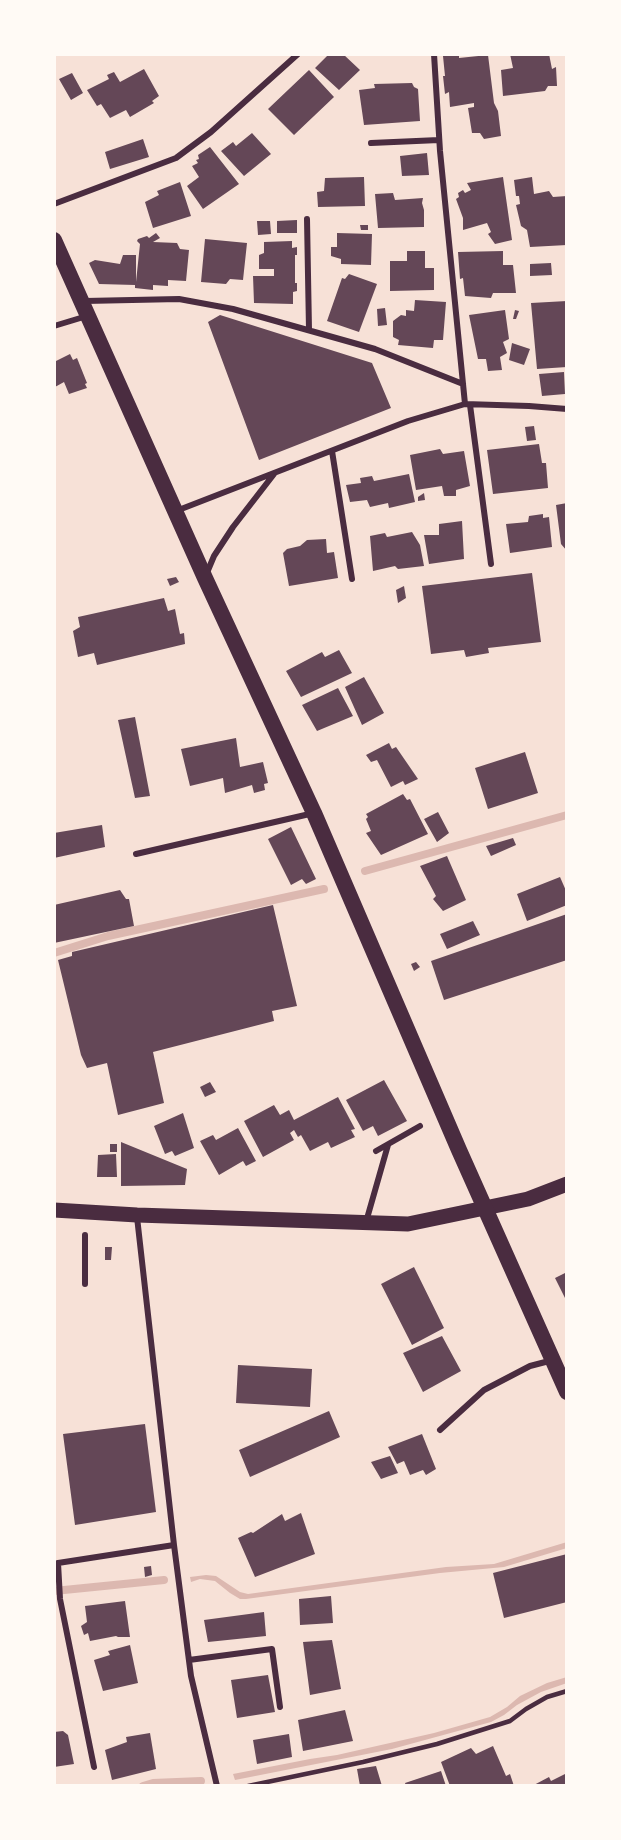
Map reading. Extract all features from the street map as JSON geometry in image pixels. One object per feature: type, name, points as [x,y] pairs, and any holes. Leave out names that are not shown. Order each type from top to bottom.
[{"type":"highway","points":[[54,240],[205,578],[314,813],[485,1209],[567,1392]]},
{"type":"main road","points":[[54,1210],[408,1224],[528,1199],[567,1184]]},
{"type":"street","points":[[54,204],[176,158],[211,132],[298,54]]},
{"type":"street","points":[[434,54],[439,140],[463,384],[468,404],[491,564]]},
{"type":"street","points":[[371,143],[439,140]]},
{"type":"street","points":[[308,219],[309,330]]},
{"type":"street","points":[[54,326],[84,308],[180,299],[233,309],[375,349],[463,384]]},
{"type":"street","points":[[176,512],[408,421],[468,404],[567,409]]},
{"type":"street","points":[[332,451],[352,579]]},
{"type":"street","points":[[205,578],[214,556],[233,527],[275,473]]},
{"type":"street","points":[[136,854],[314,813]]},
{"type":"street","points":[[376,1151],[420,1126]]},
{"type":"street","points":[[366,1223],[388,1145]]},
{"type":"street","points":[[137,1215],[191,1676],[217,1786]]},
{"type":"street","points":[[84,1284],[85,1235]]},
{"type":"street","points":[[440,1430],[484,1390],[530,1366],[553,1360]]},
{"type":"street","points":[[94,1767],[60,1599],[58,1563],[174,1545]]},
{"type":"street","points":[[189,1660],[272,1649],[280,1707]]},
{"type":"lane","points":[[248,1786],[437,1744],[510,1721],[547,1697],[567,1691]]},
{"type":"shaded area","points":[[567,1542],[567,1548],[504,1567],[440,1573],[246,1599],[240,1599],[215,1581],[200,1579],[191,1582],[190,1577],[216,1576],[240,1592],[248,1594],[446,1567],[494,1564]]},
{"type":"shaded area","points":[[567,1677],[567,1683],[541,1692],[491,1722],[392,1749],[235,1780],[233,1774],[337,1755],[434,1733],[490,1717],[520,1696],[547,1683]]},
{"type":"building","points":[[329,54],[343,54],[360,70],[339,90],[315,68]]},
{"type":"building","points":[[510,54],[549,54],[552,69],[556,67],[557,86],[548,86],[545,91],[503,96],[501,70],[513,68]]},
{"type":"building","points":[[459,55],[459,58],[488,55],[501,136],[484,139],[480,133],[472,133],[468,108],[474,107],[474,103],[450,107],[449,92],[445,94],[443,56]]},
{"type":"building","points":[[144,69],[159,96],[152,101],[154,103],[130,117],[126,110],[110,118],[101,104],[97,106],[87,90],[109,79],[107,75],[114,72],[120,82]]},
{"type":"building","points":[[309,70],[334,97],[294,135],[268,109]]},
{"type":"building","points":[[72,73],[83,93],[71,100],[59,79]]},
{"type":"building","points":[[412,83],[418,89],[420,121],[364,125],[359,90],[375,88],[374,84]]},
{"type":"building","points":[[252,133],[271,154],[244,176],[221,151],[233,142],[236,146]]},
{"type":"building","points":[[143,139],[149,157],[110,169],[105,152]]},
{"type":"building","points":[[210,147],[239,184],[203,209],[187,186],[199,177],[192,166],[198,163],[196,160],[199,159],[198,155]]},
{"type":"building","points":[[427,153],[429,175],[402,176],[400,156]]},
{"type":"building","points":[[364,177],[365,206],[318,207],[317,192],[324,191],[325,178]]},
{"type":"building","points":[[503,177],[512,240],[495,244],[488,234],[491,232],[487,223],[463,230],[463,218],[456,199],[459,197],[458,193],[463,190],[465,193],[471,190],[467,183]]},
{"type":"building","points":[[532,177],[534,194],[549,191],[553,197],[567,196],[567,245],[530,247],[527,230],[521,226],[516,205],[520,204],[519,196],[516,196],[514,180]]},
{"type":"building","points":[[180,182],[191,216],[153,228],[145,202],[159,195],[157,191]]},
{"type":"building","points":[[393,193],[395,200],[423,198],[424,227],[378,228],[375,194]]},
{"type":"building","points":[[297,220],[297,233],[277,233],[277,221]]},
{"type":"building","points":[[257,221],[270,221],[271,234],[258,235]]},
{"type":"building","points":[[360,225],[368,225],[368,230],[361,230]]},
{"type":"building","points":[[156,233],[160,238],[153,242],[177,243],[180,249],[189,250],[186,281],[168,280],[168,286],[153,285],[153,290],[135,288],[135,285],[99,284],[89,263],[95,260],[120,264],[123,255],[136,255],[136,282],[140,244],[137,241],[147,236],[149,238]]},
{"type":"building","points":[[337,233],[372,234],[371,265],[341,264],[341,259],[331,256],[331,247],[337,247]]},
{"type":"building","points":[[205,239],[247,243],[243,280],[230,279],[226,284],[201,282]]},
{"type":"building","points":[[292,241],[292,248],[297,247],[295,283],[297,283],[297,291],[293,292],[293,304],[254,303],[253,276],[274,276],[274,269],[259,269],[259,255],[264,253],[264,242]]},
{"type":"building","points":[[407,251],[425,251],[425,268],[434,268],[434,290],[390,291],[390,261],[407,261]]},
{"type":"building","points":[[503,251],[503,265],[513,265],[516,293],[493,293],[491,298],[465,296],[463,278],[460,279],[458,252]]},
{"type":"building","points":[[551,263],[552,275],[530,276],[530,264]]},
{"type":"building","points":[[349,274],[377,284],[359,332],[327,321],[342,278],[345,279]]},
{"type":"building","points":[[415,300],[446,302],[443,340],[434,340],[433,348],[398,345],[399,340],[393,337],[393,321],[401,315],[406,316],[406,310],[414,311]]},
{"type":"building","points":[[567,301],[567,367],[537,369],[531,303]]},
{"type":"building","points":[[385,308],[387,325],[378,326],[377,309]]},
{"type":"building","points":[[505,310],[509,339],[503,342],[507,353],[500,357],[502,370],[488,371],[486,359],[478,359],[469,315]]},
{"type":"building","points":[[515,310],[519,311],[516,319],[513,319]]},
{"type":"building","points":[[220,315],[372,363],[391,408],[259,460],[208,322]]},
{"type":"building","points":[[512,343],[530,349],[524,365],[509,360]]},
{"type":"building","points":[[70,354],[73,360],[77,358],[87,388],[69,394],[64,382],[55,387],[54,385],[54,370],[56,369],[54,362]]},
{"type":"building","points":[[564,372],[565,394],[542,396],[539,374]]},
{"type":"building","points":[[534,426],[536,440],[527,441],[525,427]]},
{"type":"building","points":[[539,444],[542,463],[546,463],[548,488],[493,494],[487,450]]},
{"type":"building","points":[[440,449],[443,454],[464,451],[470,486],[456,490],[456,496],[444,496],[442,486],[416,490],[410,455]]},
{"type":"building","points":[[409,474],[415,502],[389,508],[388,503],[370,507],[367,500],[350,502],[346,485],[361,483],[360,478],[372,476],[374,481]]},
{"type":"building","points":[[424,493],[425,500],[418,501],[418,497]]},
{"type":"building","points":[[567,503],[567,551],[561,544],[556,505]]},
{"type":"building","points":[[543,514],[543,518],[549,517],[552,547],[510,553],[506,524],[528,522],[529,516]]},
{"type":"building","points":[[462,521],[464,559],[429,564],[424,535],[439,535],[439,524]]},
{"type":"building","points":[[412,532],[420,545],[424,566],[398,569],[395,566],[373,571],[370,536],[385,533],[387,537]]},
{"type":"building","points":[[326,539],[327,553],[334,552],[338,578],[289,586],[283,553],[287,549],[300,546],[307,540]]},
{"type":"building","points":[[532,573],[541,642],[488,648],[489,653],[466,657],[464,650],[431,654],[422,586]]},
{"type":"building","points":[[176,577],[179,582],[170,586],[167,579]]},
{"type":"building","points":[[404,586],[406,598],[398,603],[396,590]]},
{"type":"building","points":[[164,598],[168,611],[175,609],[180,634],[184,633],[185,644],[97,665],[94,653],[78,657],[73,631],[80,627],[78,617]]},
{"type":"building","points":[[339,650],[352,673],[301,697],[286,671],[322,652],[325,657]]},
{"type":"building","points":[[364,677],[384,713],[362,725],[345,687]]},
{"type":"building","points":[[338,688],[353,716],[317,731],[302,705]]},
{"type":"building","points":[[135,717],[150,796],[135,798],[118,720]]},
{"type":"building","points":[[236,738],[240,767],[263,762],[268,783],[264,784],[265,790],[254,793],[252,785],[225,793],[223,778],[190,786],[181,749]]},
{"type":"building","points":[[389,743],[392,749],[396,747],[418,779],[405,785],[403,781],[391,787],[377,760],[371,762],[366,755]]},
{"type":"building","points":[[525,752],[538,793],[488,809],[475,768]]},
{"type":"building","points":[[403,794],[407,800],[410,799],[428,834],[381,855],[366,833],[371,831],[366,814]]},
{"type":"building","points":[[438,812],[449,833],[437,842],[424,819]]},
{"type":"building","points":[[102,825],[105,847],[54,858],[54,833]]},
{"type":"building","points":[[291,827],[316,879],[306,884],[302,879],[291,885],[268,839]]},
{"type":"building","points":[[513,838],[516,845],[491,856],[486,846]]},
{"type":"building","points":[[447,856],[466,900],[443,911],[433,899],[436,896],[420,866]]},
{"type":"building","points":[[560,877],[567,893],[567,905],[527,921],[517,894]]},
{"type":"building","points":[[120,890],[126,899],[129,899],[134,926],[54,943],[54,905]]},
{"type":"building","points":[[273,905],[297,1006],[272,1011],[274,1021],[153,1052],[164,1103],[118,1115],[107,1063],[87,1068],[81,1055],[58,960],[72,956],[72,952]]},
{"type":"building","points":[[567,914],[567,960],[444,1000],[431,961]]},
{"type":"building","points":[[473,921],[480,935],[447,949],[440,934]]},
{"type":"building","points":[[416,962],[420,967],[414,971],[411,964]]},
{"type":"building","points":[[384,1080],[407,1121],[378,1136],[373,1126],[363,1131],[346,1100]]},
{"type":"building","points":[[210,1082],[216,1092],[205,1097],[200,1087]]},
{"type":"building","points":[[338,1097],[355,1129],[351,1130],[355,1137],[331,1148],[328,1142],[310,1151],[301,1135],[298,1137],[294,1130],[290,1133],[294,1140],[263,1157],[244,1121],[274,1105],[280,1115],[289,1110],[294,1120]]},
{"type":"building","points":[[183,1113],[194,1148],[175,1156],[172,1151],[165,1154],[154,1126]]},
{"type":"building","points":[[238,1128],[256,1161],[246,1166],[243,1161],[219,1175],[200,1141],[213,1135],[216,1140]]},
{"type":"building","points":[[121,1142],[187,1169],[185,1185],[121,1186]]},
{"type":"building","points":[[110,1144],[117,1144],[117,1152],[110,1152]]},
{"type":"building","points":[[116,1154],[117,1177],[97,1177],[98,1155]]},
{"type":"building","points":[[105,1247],[112,1247],[111,1260],[105,1260]]},
{"type":"building","points":[[414,1267],[444,1328],[412,1345],[381,1284]]},
{"type":"building","points":[[567,1272],[567,1302],[555,1278]]},
{"type":"building","points":[[442,1336],[461,1371],[423,1392],[403,1353]]},
{"type":"building","points":[[238,1365],[312,1369],[310,1407],[236,1403]]},
{"type":"building","points":[[329,1411],[340,1437],[250,1477],[239,1450]]},
{"type":"building","points":[[145,1424],[156,1512],[75,1525],[63,1434]]},
{"type":"building","points":[[422,1434],[436,1469],[426,1475],[423,1470],[410,1475],[404,1461],[397,1464],[388,1447]]},
{"type":"building","points":[[390,1456],[398,1473],[381,1479],[371,1462]]},
{"type":"building","points":[[301,1513],[315,1554],[255,1577],[238,1538],[253,1533],[282,1514],[285,1521]]},
{"type":"building","points":[[567,1554],[567,1602],[504,1618],[493,1573]]},
{"type":"building","points":[[151,1566],[152,1575],[145,1577],[144,1567]]},
{"type":"building","points":[[331,1596],[333,1623],[300,1625],[299,1599]]},
{"type":"building","points":[[125,1601],[130,1637],[116,1636],[90,1641],[88,1633],[84,1635],[81,1626],[87,1622],[85,1606]]},
{"type":"building","points":[[264,1612],[266,1636],[208,1642],[204,1620]]},
{"type":"building","points":[[332,1640],[341,1689],[310,1695],[303,1642]]},
{"type":"building","points":[[130,1645],[138,1683],[103,1691],[94,1660],[110,1655],[108,1651]]},
{"type":"building","points":[[268,1675],[275,1712],[237,1718],[231,1680]]},
{"type":"building","points":[[345,1710],[353,1741],[303,1751],[298,1720]]},
{"type":"building","points":[[63,1731],[68,1735],[74,1764],[54,1767],[54,1732]]},
{"type":"building","points":[[150,1733],[156,1769],[112,1780],[105,1750],[127,1742],[126,1737]]},
{"type":"building","points":[[289,1734],[292,1757],[257,1764],[253,1740]]},
{"type":"building","points":[[493,1746],[506,1776],[510,1774],[514,1786],[450,1786],[441,1762],[471,1748],[476,1754]]},
{"type":"building","points":[[376,1766],[382,1786],[360,1786],[357,1769]]},
{"type":"building","points":[[441,1771],[446,1786],[406,1786],[405,1783]]},
{"type":"building","points":[[567,1773],[567,1786],[532,1786],[549,1777],[551,1781]]},
{"type":"waterway","points":[[365,871],[567,815]]},
{"type":"waterway","points":[[54,953],[108,936],[324,889]]},
{"type":"waterway","points":[[54,1591],[164,1580]]},
{"type":"waterway","points":[[143,1786],[153,1783],[201,1781]]}]
